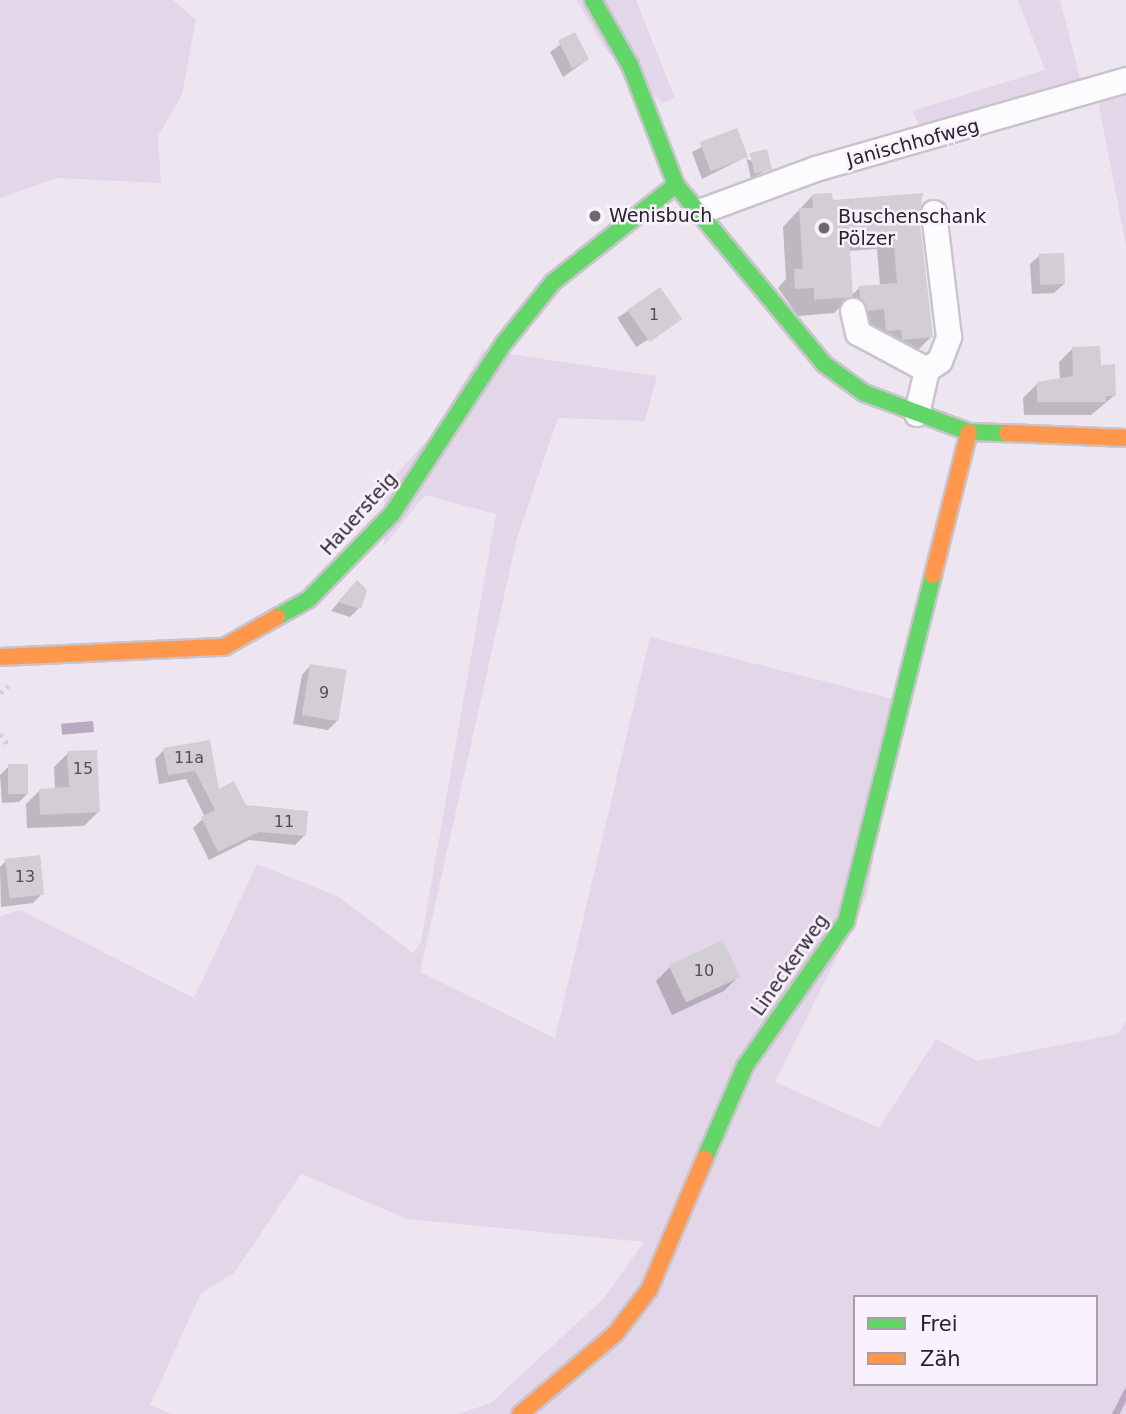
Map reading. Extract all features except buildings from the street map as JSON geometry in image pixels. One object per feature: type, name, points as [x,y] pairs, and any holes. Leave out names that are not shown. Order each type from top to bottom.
[{"type":"street","points":[[593,0],[630,65],[676,185],[702,211],[824,364],[864,393],[969,432],[1126,438]]},
{"type":"street","name":"Janischhofweg","points":[[702,211],[816,169],[1126,80]]},
{"type":"street","name":"Hauersteig","points":[[0,657],[224,647],[308,600],[392,514],[503,343],[553,282],[676,185]]},
{"type":"street","points":[[917,414],[927,370],[940,361],[949,337],[934,213]]},
{"type":"street","points":[[853,311],[858,333],[927,370]]},
{"type":"street","name":"Lineckerweg","points":[[520,1414],[615,1334],[649,1290],[745,1066],[846,922],[969,432]]},
{"type":"path","points":[[0,734],[9,746]]},
{"type":"shaded area","points":[[0,0],[173,0],[196,20],[182,95],[158,136],[161,183],[57,178],[0,198]]},
{"type":"shaded area","points":[[576,0],[636,0],[675,98],[662,103],[606,50]]},
{"type":"shaded area","points":[[1018,0],[1060,0],[1080,78],[1126,69],[1126,246],[1097,96],[927,140],[912,111],[1045,70]]},
{"type":"shaded area","points":[[483,350],[657,376],[645,421],[558,418],[517,538],[420,972],[555,1038],[650,637],[901,701],[867,896],[775,1082],[879,1128],[936,1039],[977,1061],[1118,1034],[1126,1021],[1126,1414],[458,1414],[491,1403],[604,1298],[644,1242],[407,1219],[301,1174],[234,1273],[201,1293],[150,1405],[171,1414],[0,1414],[0,916],[20,910],[194,998],[257,864],[339,897],[413,953],[421,942],[496,514],[425,495],[384,546],[384,487],[431,436]]},
{"type":"shaded area","points":[[93,721],[94,732],[62,735],[61,724]]},
{"type":"waterway","points":[[1115,1414],[1126,1392]]},
{"type":"traffic: fast","points":[[593,0],[630,65],[676,185],[824,364],[864,393],[969,432],[1007,433]]},
{"type":"traffic: fast","points":[[277,617],[308,600],[392,514],[504,343],[553,282],[676,185]]},
{"type":"traffic: fast","points":[[705,1158],[745,1066],[846,922],[933,575]]},
{"type":"traffic: slow","points":[[933,575],[969,432]]},
{"type":"traffic: slow","points":[[1007,433],[1126,438]]},
{"type":"traffic: slow","points":[[0,657],[224,647],[277,617]]},
{"type":"traffic: slow","points":[[520,1414],[615,1334],[649,1290],[705,1158]]},
{"type":"place","name":"Wenisbuch","points":[[595,216]]},
{"type":"place","name":"Buschenschank Pölzer","points":[[824,228]]}]
